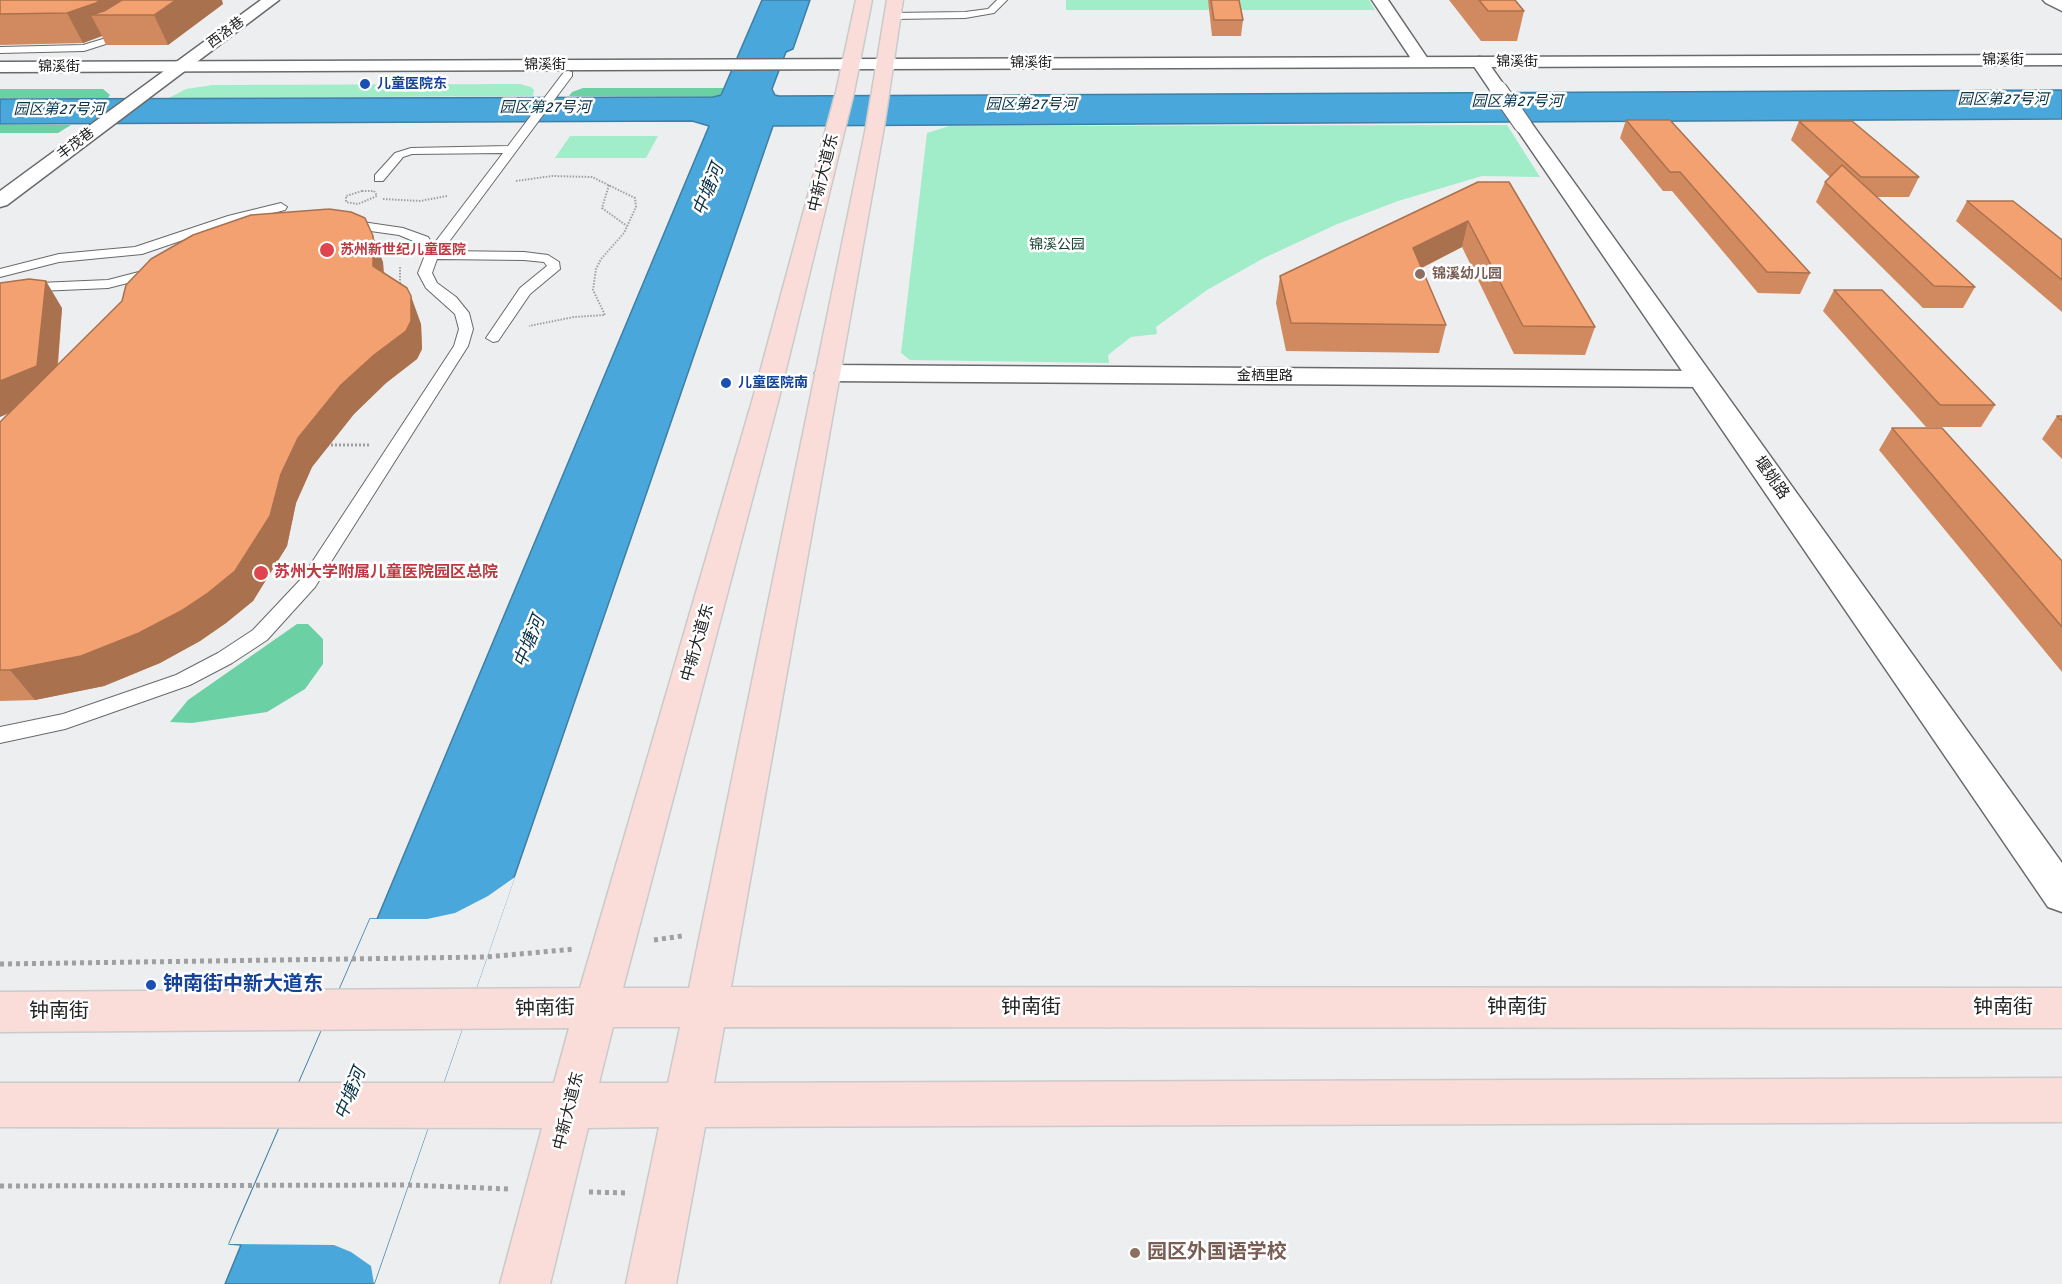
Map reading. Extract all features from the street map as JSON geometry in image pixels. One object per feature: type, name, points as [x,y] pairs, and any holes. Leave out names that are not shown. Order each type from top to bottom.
[{"type":"main road","name":"西洛巷","points":[[174,71],[271,0]]},
{"type":"main road","name":"中新大道东","points":[[525,1284],[596,1008],[766,398],[845,92],[864,0]]},
{"type":"main road","points":[[1380,0],[1422,62]]},
{"type":"main road","points":[[2051,0],[2062,6]]},
{"type":"main road","points":[[651,1284],[875,127],[894,8]]},
{"type":"main road","name":"锦溪街","points":[[885,68],[1483,66],[2062,60]]},
{"type":"main road","name":"锦溪街","points":[[0,77],[174,71],[849,69],[1422,62],[1483,66],[2062,69]]},
{"type":"main road","name":"堰姚路","points":[[1483,66],[2062,895]]},
{"type":"main road","name":"锦溪街","points":[[0,67],[174,71],[568,74],[728,69]]},
{"type":"main road","name":"丰茂巷","points":[[0,201],[174,71]]},
{"type":"main road","name":"金栖里路","points":[[828,373],[1701,379]]},
{"type":"main road","name":"钟南街","points":[[0,1012],[329,1012],[596,1008],[2062,1008]]},
{"type":"main road","points":[[0,1105],[435,1106],[2062,1100]]},
{"type":"lane","points":[[894,8],[965,15],[991,11],[1002,0]]},
{"type":"lane","points":[[0,51],[84,48],[106,41],[139,20]]},
{"type":"lane","points":[[0,735],[65,721],[183,680],[260,635],[308,583],[461,346],[466,329],[462,313],[451,300],[431,285],[425,273],[432,255],[568,74]]},
{"type":"lane","points":[[379,178],[399,155],[411,151],[512,149]]},
{"type":"lane","points":[[0,273],[32,264],[137,251],[232,219],[281,207]]},
{"type":"lane","points":[[324,224],[356,223],[403,232],[423,240],[432,255]]},
{"type":"lane","points":[[32,264],[49,247]]},
{"type":"lane","points":[[432,255],[539,257],[549,260],[554,265],[553,270],[517,300],[494,338]]},
{"type":"lane","points":[[0,295],[39,287],[108,284],[167,268]]},
{"type":"path","points":[[375,198],[377,194],[368,190],[350,194],[344,200],[358,204],[375,198],[420,201],[484,187],[552,176],[592,177],[635,198],[636,207],[624,233],[601,259],[593,280],[593,290],[605,315],[574,317],[525,327]]},
{"type":"path","points":[[609,185],[602,208],[627,226]]},
{"type":"path","points":[[402,289],[398,282],[403,262]]},
{"type":"path","points":[[327,446],[375,445],[369,455]]},
{"type":"path","points":[[0,964],[486,957]]},
{"type":"path","points":[[0,1186],[408,1185]]},
{"type":"green space","points":[[1066,0],[1369,0],[1375,10],[1066,10]]},
{"type":"green space","points":[[520,84],[531,87],[534,90],[533,96],[169,98],[186,89],[213,85]]},
{"type":"green space","points":[[583,88],[724,88],[721,95],[713,97],[569,96],[572,92]]},
{"type":"green space","points":[[0,89],[103,89],[110,95],[108,98],[0,98]]},
{"type":"green space","points":[[0,125],[71,125],[58,133],[0,133]]},
{"type":"green space","name":"锦溪公园","points":[[1507,125],[1540,177],[1482,176],[1398,201],[1335,225],[1264,258],[1207,290],[1156,327],[1157,334],[1131,337],[1108,355],[1109,363],[910,360],[901,353],[927,133],[949,126]]},
{"type":"green space","points":[[570,136],[658,136],[646,158],[555,158]]},
{"type":"green space","points":[[297,624],[308,624],[323,639],[323,664],[305,689],[267,712],[192,723],[170,722],[188,700]]},
{"type":"water","points":[[762,0],[810,0],[793,49],[786,52],[772,89],[775,95],[779,96],[2062,90],[2062,119],[773,126],[374,1284],[225,1284],[241,1245],[229,1244],[239,1220],[370,919],[377,919],[709,126],[692,121],[0,124],[0,99],[713,97],[721,95]]},
{"type":"pier","points":[[515,877],[374,1284],[371,1266],[351,1252],[334,1245],[229,1244],[370,919],[427,919],[455,913],[488,896]]},
{"type":"building","points":[[0,0],[101,0],[67,13],[0,14]]},
{"type":"building","points":[[122,0],[176,0],[154,15],[91,15],[104,11]]},
{"type":"building","points":[[1211,0],[1239,0],[1243,20],[1214,20]]},
{"type":"building","points":[[1479,0],[1515,0],[1524,11],[1488,11]]},
{"type":"building","points":[[1626,120],[1670,120],[1810,273],[1767,272],[1680,172],[1670,172]]},
{"type":"building","points":[[1799,121],[1852,121],[1919,177],[1861,177]]},
{"type":"building","points":[[1842,165],[1975,287],[1934,286],[1825,182]]},
{"type":"building","points":[[1478,182],[1509,182],[1595,327],[1523,326],[1468,221],[1413,248],[1446,325],[1291,323],[1280,276]]},
{"type":"building","points":[[1967,201],[2013,201],[2062,240],[2062,280]]},
{"type":"building","points":[[329,209],[351,212],[365,218],[373,236],[373,266],[407,288],[411,296],[411,321],[406,331],[374,355],[341,385],[298,438],[281,474],[270,516],[235,571],[181,611],[139,633],[81,656],[0,670],[0,422],[122,301],[126,285],[151,259],[193,235],[251,215]]},
{"type":"building","points":[[29,279],[46,281],[37,366],[0,381],[0,283]]},
{"type":"building","points":[[1834,290],[1882,290],[1995,405],[1940,405]]},
{"type":"building","points":[[1892,428],[1942,428],[2062,561],[2062,627]]},
{"type":"place","name":"儿童医院东","points":[[365,84]]},
{"type":"place","name":"苏州新世纪儿童医院","points":[[327,250]]},
{"type":"place","name":"锦溪幼儿园","points":[[1420,274]]},
{"type":"place","name":"儿童医院南","points":[[726,383]]},
{"type":"place","name":"苏州大学附属儿童医院园区总院","points":[[261,573]]},
{"type":"place","name":"钟南街中新大道东","points":[[151,985]]},
{"type":"place","name":"园区外国语学校","points":[[1135,1253]]},
{"type":"water label","name":"园区第27号河","points":[[2003,100]]},
{"type":"water label","name":"园区第27号河","points":[[1517,102]]},
{"type":"water label","name":"园区第27号河","points":[[1031,105]]},
{"type":"water label","name":"园区第27号河","points":[[545,108]]},
{"type":"water label","name":"园区第27号河","points":[[59,110]]},
{"type":"water label","name":"中塘河","points":[[709,190]]},
{"type":"water label","name":"中塘河","points":[[530,642]]},
{"type":"water label","name":"中塘河","points":[[351,1094]]}]
